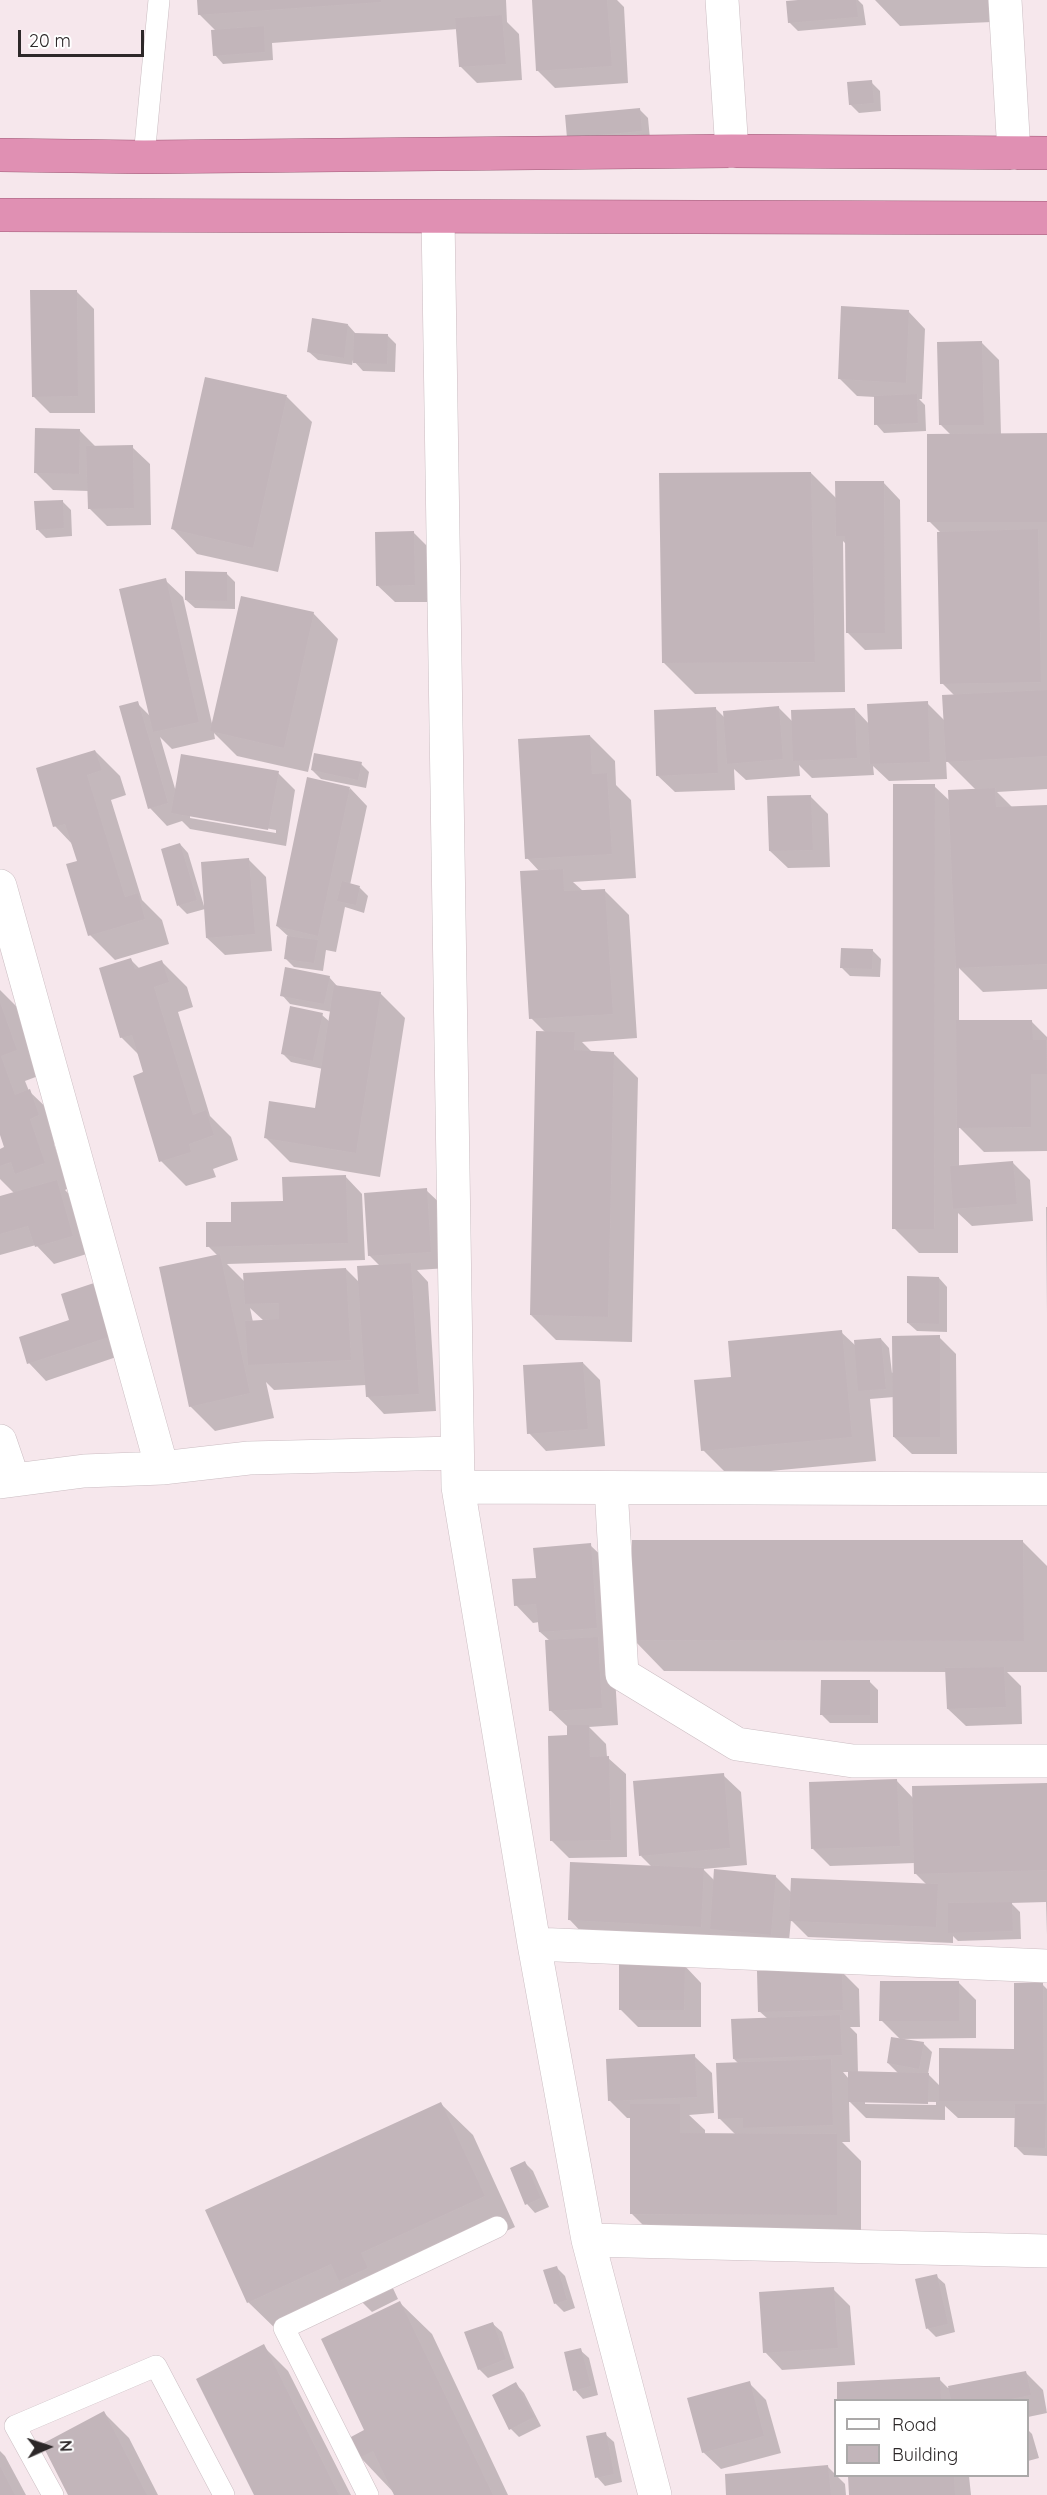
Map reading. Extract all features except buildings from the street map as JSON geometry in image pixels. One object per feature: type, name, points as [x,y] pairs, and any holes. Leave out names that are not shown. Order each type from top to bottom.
[{"type":"highway","points":[[0,155],[144,158],[732,150],[1047,153]]},
{"type":"highway","points":[[0,215],[1047,218]]},
{"type":"street","points":[[722,0],[732,150]]},
{"type":"street","points":[[1005,0],[1014,153]]},
{"type":"street","points":[[438,217],[458,1487],[534,1944],[588,2240],[655,2495]]},
{"type":"street","points":[[0,886],[12,969],[162,1468]]},
{"type":"street","points":[[0,1441],[7,1480],[84,1471],[162,1468],[249,1458],[456,1453]]},
{"type":"street","points":[[458,1487],[1047,1488]]},
{"type":"street","points":[[611,1488],[622,1674],[737,1744],[853,1761],[1047,1761]]},
{"type":"street","points":[[534,1944],[1047,1966]]},
{"type":"street","points":[[588,2240],[1047,2250]]},
{"type":"lane","points":[[144,158],[159,0]]},
{"type":"lane","points":[[368,2495],[284,2328],[497,2227]]},
{"type":"lane","points":[[53,2495],[15,2426],[156,2366],[224,2495]]}]
